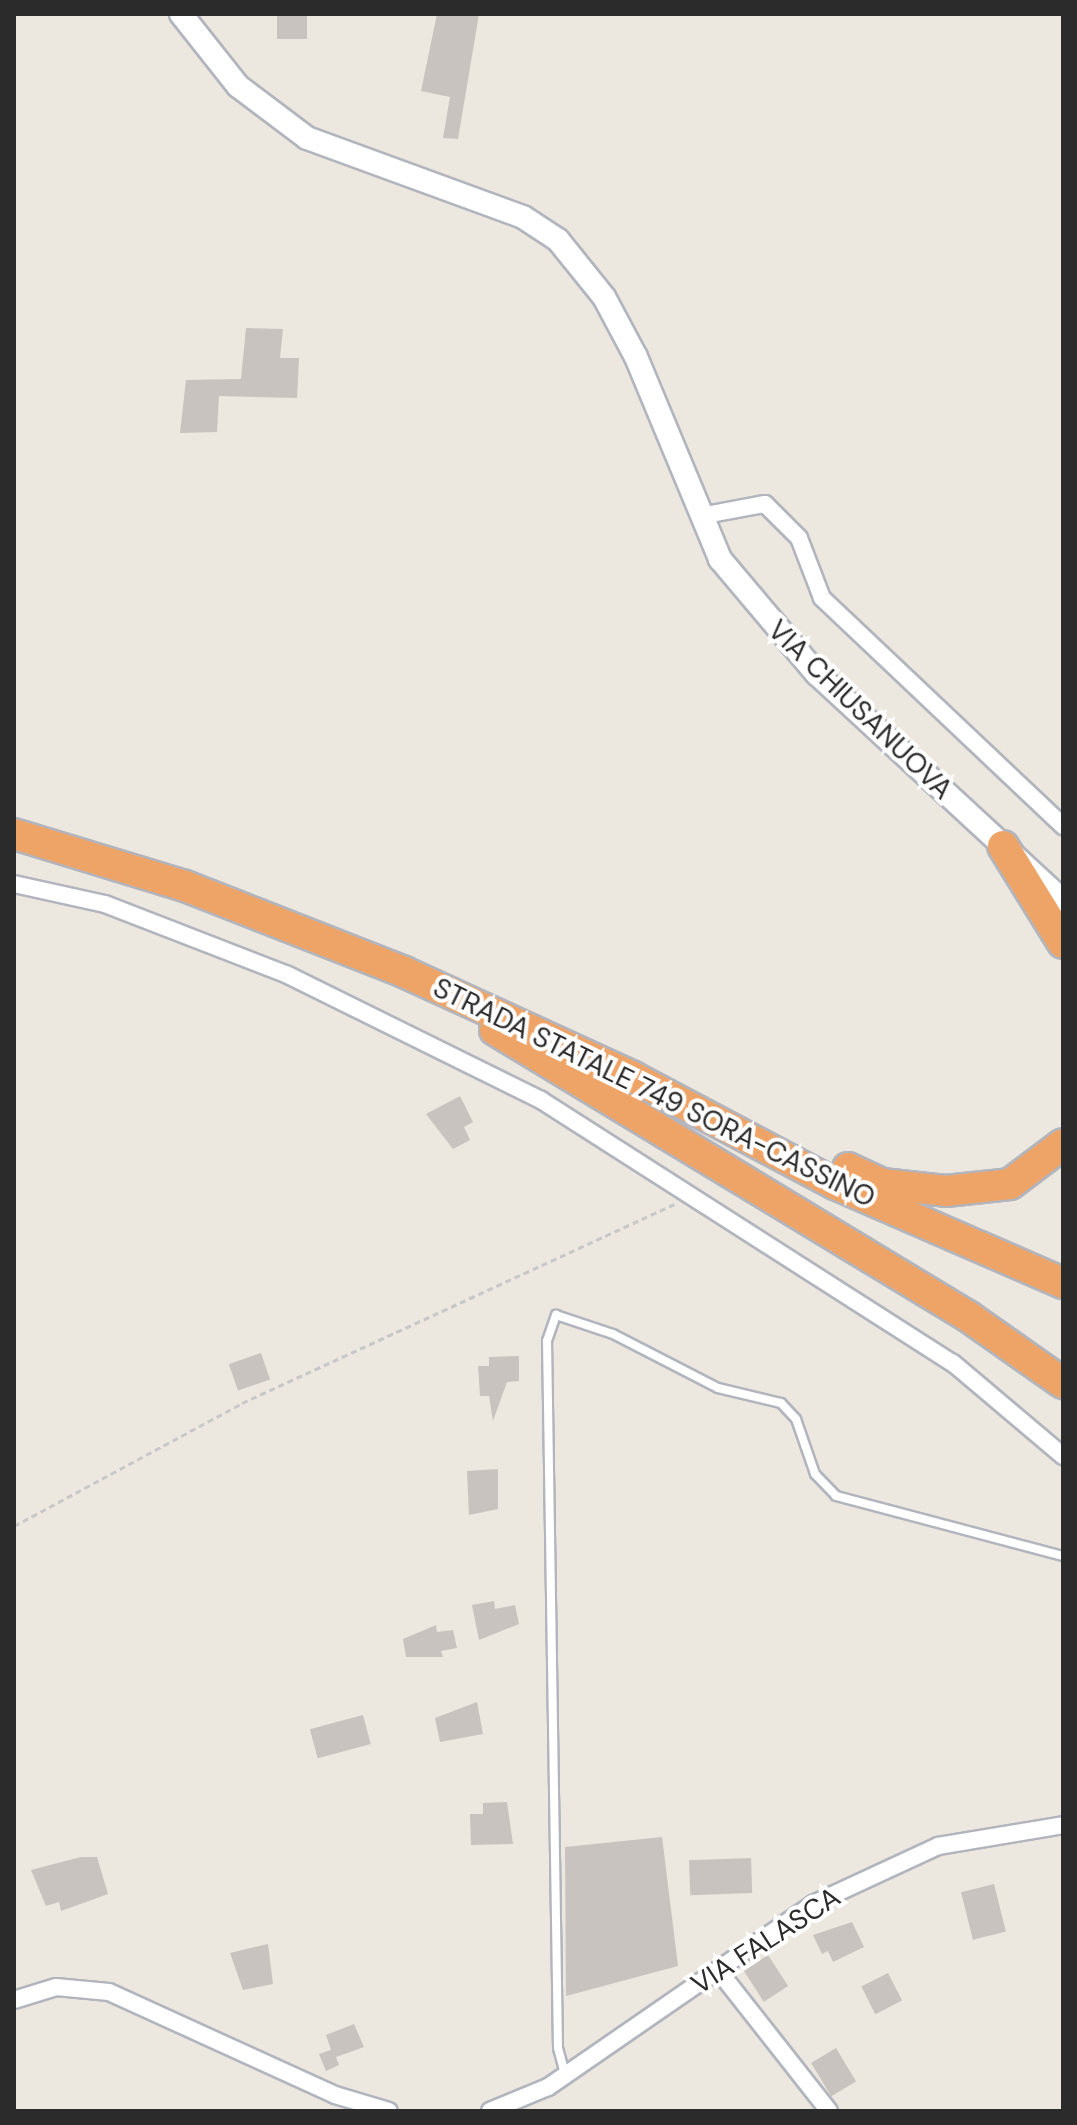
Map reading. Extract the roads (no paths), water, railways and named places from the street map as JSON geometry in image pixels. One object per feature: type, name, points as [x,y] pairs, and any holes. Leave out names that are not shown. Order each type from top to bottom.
[{"type":"highway","name":"STRADA STATALE 749 SORA-CASSINO","points":[[14,834],[185,886],[521,1023],[835,1184],[1063,1283]]},
{"type":"highway","points":[[1003,846],[1063,943]]},
{"type":"highway","points":[[320,939],[356,966],[553,1064],[1063,1383]]},
{"type":"highway","points":[[521,1023],[587,1043],[882,1184],[946,1191],[1010,1184],[1063,1144]]},
{"type":"street","name":"VIA CHIUSANUOVA","points":[[181,14],[238,86],[307,138],[509,211],[558,240],[604,297],[629,345],[720,559],[765,618],[1063,901]]},
{"type":"street","points":[[700,516],[765,504],[799,538],[822,598],[1063,826]]},
{"type":"street","points":[[14,884],[105,904],[409,1030],[541,1100],[953,1363],[1063,1456]]},
{"type":"street","name":"VIA FALASCA","points":[[490,2111],[566,2075],[813,1904],[938,1846],[1063,1825]]},
{"type":"street","points":[[718,1970],[829,2111]]},
{"type":"street","points":[[14,2000],[56,1987],[109,1992],[335,2095],[389,2111]]},
{"type":"lane","points":[[566,2075],[558,2048],[547,1341],[556,1315],[613,1334],[718,1388],[781,1403],[796,1419],[815,1474],[836,1496],[1063,1556]]}]
